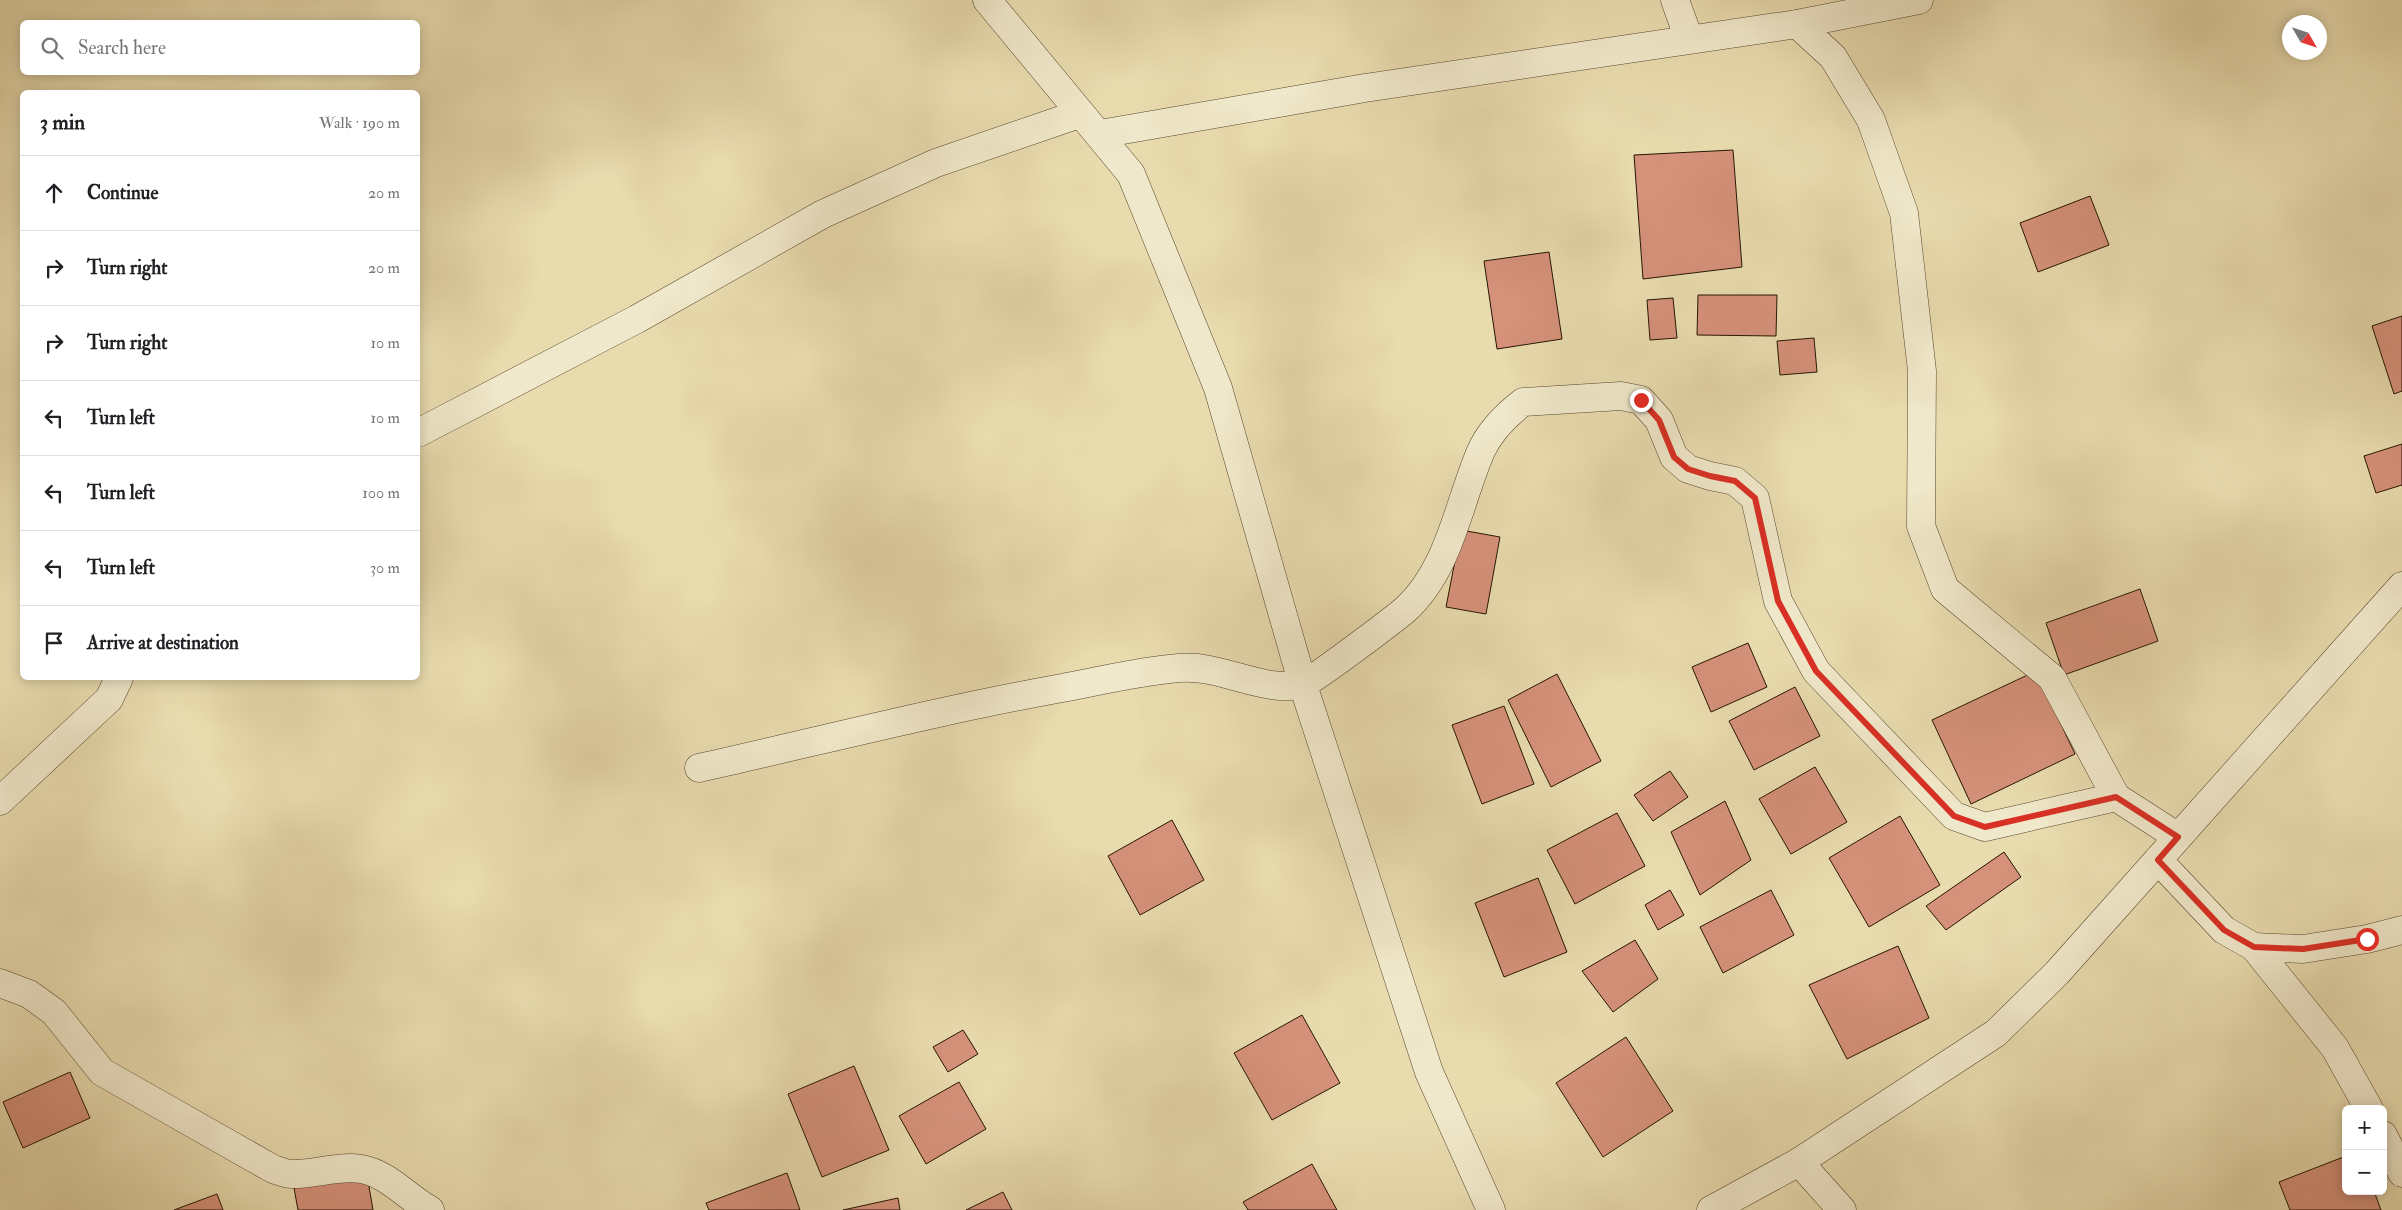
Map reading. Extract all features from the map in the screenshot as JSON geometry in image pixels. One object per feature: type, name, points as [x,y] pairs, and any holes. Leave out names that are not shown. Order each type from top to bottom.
[{"type":"street","points":[[987,0],[1079,114],[1100,134],[1131,174],[1218,388],[1302,685],[1429,1072],[1491,1210]]},
{"type":"street","points":[[1675,0],[1689,39]]},
{"type":"street","points":[[1100,134],[1365,88],[1797,24],[1918,0]]},
{"type":"street","points":[[1797,24],[1833,57],[1871,120],[1904,213],[1922,371],[1921,526],[1945,589],[2052,678],[2116,797],[2178,837]]},
{"type":"street","points":[[420,432],[637,319],[823,214],[936,163],[1079,114]]},
{"type":"street","points":[[699,768],[977,704],[1181,668],[1221,671],[1264,684],[1302,685],[1406,609],[1430,579],[1451,538],[1482,449],[1498,424],[1513,410],[1523,402],[1621,396],[1641,400],[1651,410],[1659,420],[1674,457],[1688,469],[1735,481],[1755,498],[1778,601],[1816,671],[1954,816],[1985,827],[2116,797]]},
{"type":"street","points":[[1711,1210],[1799,1162],[1856,1122],[1996,1033],[2057,974],[2402,586]]},
{"type":"street","points":[[0,801],[109,699],[119,680]]},
{"type":"street","points":[[2158,860],[2224,930],[2254,947],[2335,1048],[2367,1105]]},
{"type":"street","points":[[2254,947],[2303,949],[2367,939],[2402,930]]},
{"type":"street","points":[[0,983],[29,994],[54,1012],[102,1072],[273,1169],[292,1174],[321,1170],[362,1169],[390,1181],[412,1200],[430,1210]]},
{"type":"street","points":[[2387,1143],[2402,1174]]},
{"type":"street","points":[[1799,1162],[1842,1210]]},
{"type":"building","points":[[1733,150],[1742,267],[1643,279],[1634,155]]},
{"type":"building","points":[[2090,196],[2109,245],[2038,272],[2020,223]]},
{"type":"building","points":[[1549,252],[1562,339],[1497,349],[1484,261]]},
{"type":"building","points":[[1698,295],[1777,295],[1776,336],[1697,335]]},
{"type":"building","points":[[1673,298],[1677,338],[1650,340],[1647,300]]},
{"type":"building","points":[[2402,316],[2402,391],[2394,394],[2372,326]]},
{"type":"building","points":[[1814,338],[1817,372],[1780,375],[1777,341]]},
{"type":"building","points":[[2402,444],[2402,485],[2376,493],[2364,456]]},
{"type":"building","points":[[1461,530],[1500,537],[1486,614],[1446,607]]},
{"type":"building","points":[[2140,589],[2158,641],[2064,675],[2046,623]]},
{"type":"building","points":[[1748,643],[1767,687],[1711,712],[1692,667]]},
{"type":"building","points":[[2036,671],[2075,754],[1971,804],[1932,720]]},
{"type":"building","points":[[1557,674],[1601,761],[1551,787],[1508,700]]},
{"type":"building","points":[[1795,687],[1820,736],[1754,770],[1729,721]]},
{"type":"building","points":[[1504,706],[1534,784],[1482,804],[1452,725]]},
{"type":"building","points":[[1815,767],[1847,822],[1791,854],[1759,799]]},
{"type":"building","points":[[1670,771],[1688,797],[1653,821],[1634,795]]},
{"type":"building","points":[[1725,801],[1751,860],[1700,895],[1671,832]]},
{"type":"building","points":[[1617,813],[1645,866],[1575,904],[1547,850]]},
{"type":"building","points":[[1900,816],[1940,885],[1869,927],[1829,858]]},
{"type":"building","points":[[1172,820],[1204,880],[1140,915],[1108,856]]},
{"type":"building","points":[[2004,852],[2021,877],[1946,930],[1926,906]]},
{"type":"building","points":[[1538,878],[1567,952],[1504,977],[1475,903]]},
{"type":"building","points":[[1670,890],[1684,915],[1658,930],[1645,905]]},
{"type":"building","points":[[1771,890],[1794,935],[1723,973],[1700,927]]},
{"type":"building","points":[[1635,940],[1658,979],[1613,1012],[1582,971]]},
{"type":"building","points":[[1898,946],[1929,1018],[1847,1059],[1809,985]]},
{"type":"building","points":[[1302,1015],[1340,1083],[1272,1120],[1234,1053]]},
{"type":"building","points":[[963,1030],[978,1054],[948,1072],[933,1047]]},
{"type":"building","points":[[1626,1037],[1673,1111],[1603,1157],[1556,1083]]},
{"type":"building","points":[[854,1066],[889,1150],[822,1177],[788,1094]]},
{"type":"building","points":[[70,1072],[90,1118],[23,1148],[3,1102]]},
{"type":"building","points":[[959,1082],[986,1129],[926,1164],[899,1116]]},
{"type":"building","points":[[2342,1158],[2342,1195],[2375,1195],[2381,1210],[2290,1210],[2279,1182]]},
{"type":"building","points":[[1312,1164],[1337,1210],[1248,1210],[1243,1202]]},
{"type":"building","points":[[787,1173],[800,1210],[709,1210],[706,1203]]},
{"type":"building","points":[[367,1175],[373,1210],[298,1210],[294,1188]]},
{"type":"building","points":[[1003,1192],[1012,1210],[966,1210]]},
{"type":"building","points":[[217,1194],[223,1210],[174,1210]]},
{"type":"building","points":[[898,1198],[900,1210],[843,1210]]},
{"type":"route","points":[[1641,400],[1659,420],[1674,457],[1688,469],[1735,481],[1755,498],[1778,601],[1816,671],[1864,719],[1954,816],[1985,827],[2116,797],[2178,837],[2158,860],[2224,930],[2254,947],[2303,949],[2367,939]]}]
